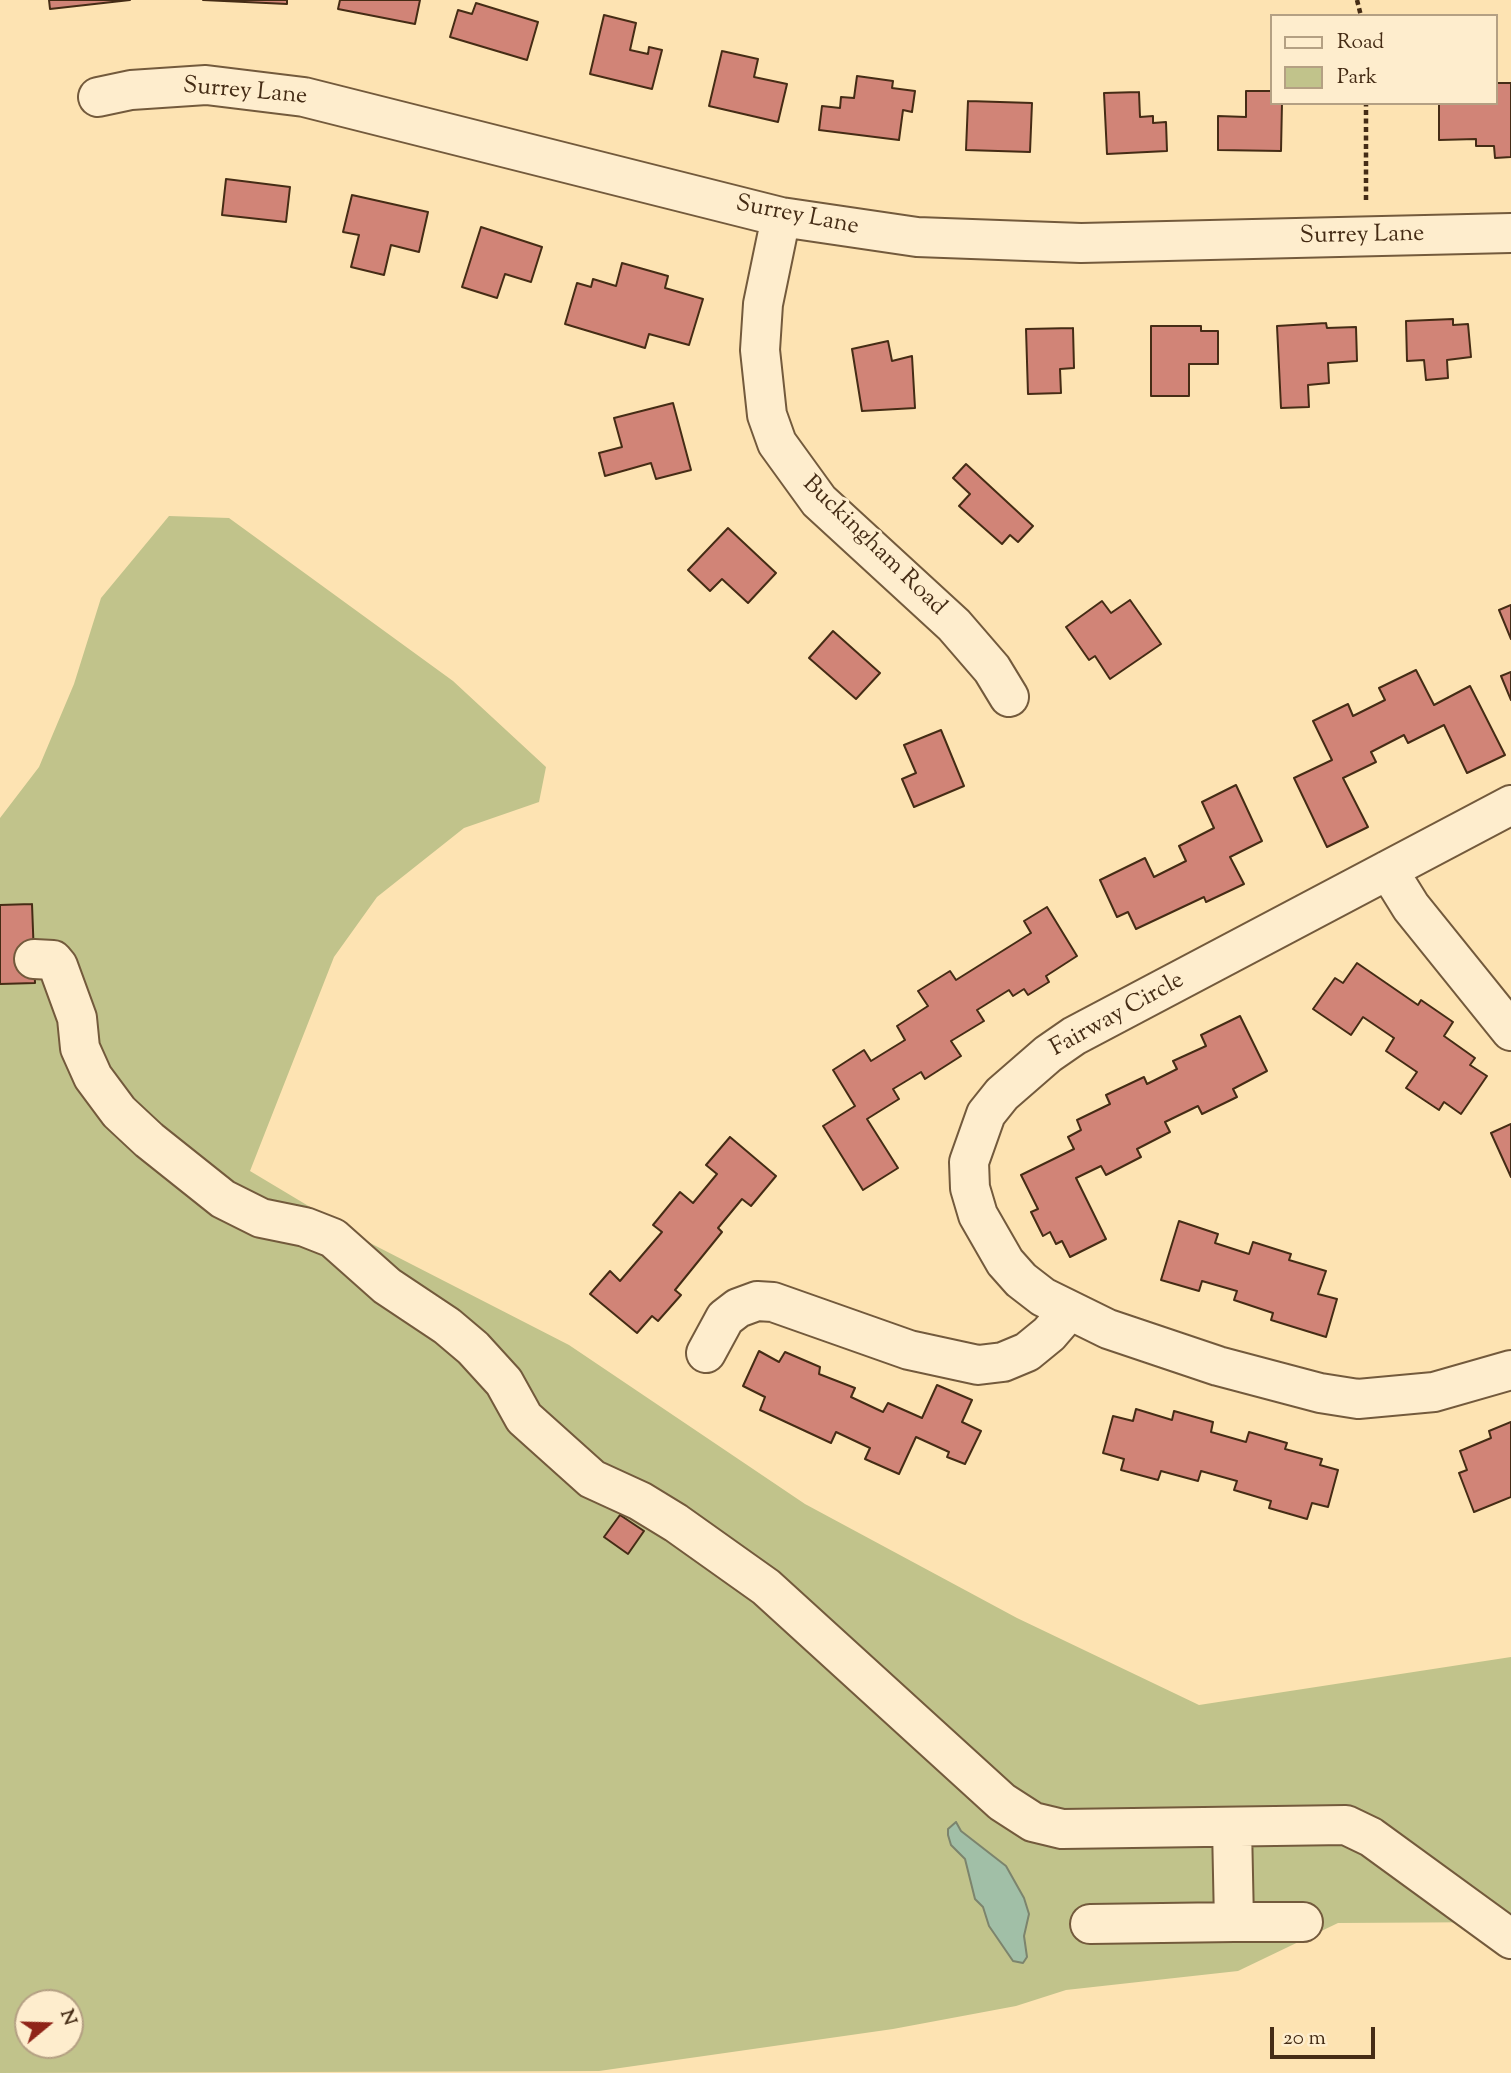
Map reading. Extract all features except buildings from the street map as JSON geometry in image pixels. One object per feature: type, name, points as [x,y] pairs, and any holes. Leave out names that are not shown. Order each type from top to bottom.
[{"type":"street","name":"Surrey Lane","points":[[98,97],[142,89],[206,85],[304,97],[781,218],[917,237],[1024,243],[1511,233]]},
{"type":"street","name":"Buckingham Road","points":[[781,218],[763,304],[760,350],[767,415],[777,443],[819,501],[954,625],[983,658],[1009,697]]},
{"type":"street","name":"Fairway Circle","points":[[1511,805],[1085,1030],[1023,1074],[986,1114],[969,1162],[970,1188],[978,1214],[990,1239],[1021,1280],[1068,1312],[1130,1337],[1218,1366],[1320,1393],[1359,1399],[1434,1392],[1511,1370]]},
{"type":"street","points":[[1388,870],[1411,908],[1511,1031]]},
{"type":"street","points":[[34,959],[53,961],[58,966],[77,1018],[80,1048],[93,1077],[119,1112],[149,1140],[223,1199],[261,1218],[305,1227],[333,1238],[397,1294],[447,1326],[504,1382],[524,1418],[592,1479],[649,1506],[766,1587],[1002,1802],[1033,1822],[1062,1829],[1346,1825],[1371,1837],[1511,1938]]},
{"type":"street","points":[[706,1353],[726,1318],[738,1308],[757,1301],[773,1302],[909,1350],[978,1365],[1003,1362],[1027,1352],[1049,1334],[1068,1312]]},
{"type":"street","points":[[1232,1827],[1234,1922]]},
{"type":"street","points":[[1090,1924],[1303,1922]]},
{"type":"path","points":[[1366,105],[1366,237]]},
{"type":"green space","points":[[169,516],[229,518],[453,681],[546,767],[539,802],[464,828],[377,897],[334,957],[250,1171],[372,1244],[569,1345],[805,1504],[1017,1618],[1199,1705],[1511,1657],[1511,1922],[1338,1923],[1238,1971],[1066,1990],[1016,2006],[893,2029],[599,2071],[0,2073],[0,818],[39,767],[74,684],[101,598]]},
{"type":"shaded area","points":[[956,1822],[961,1831],[1006,1866],[1024,1898],[1029,1914],[1024,1936],[1027,1957],[1023,1963],[1013,1961],[989,1926],[983,1907],[975,1899],[965,1859],[951,1845],[948,1835],[948,1829]]}]
